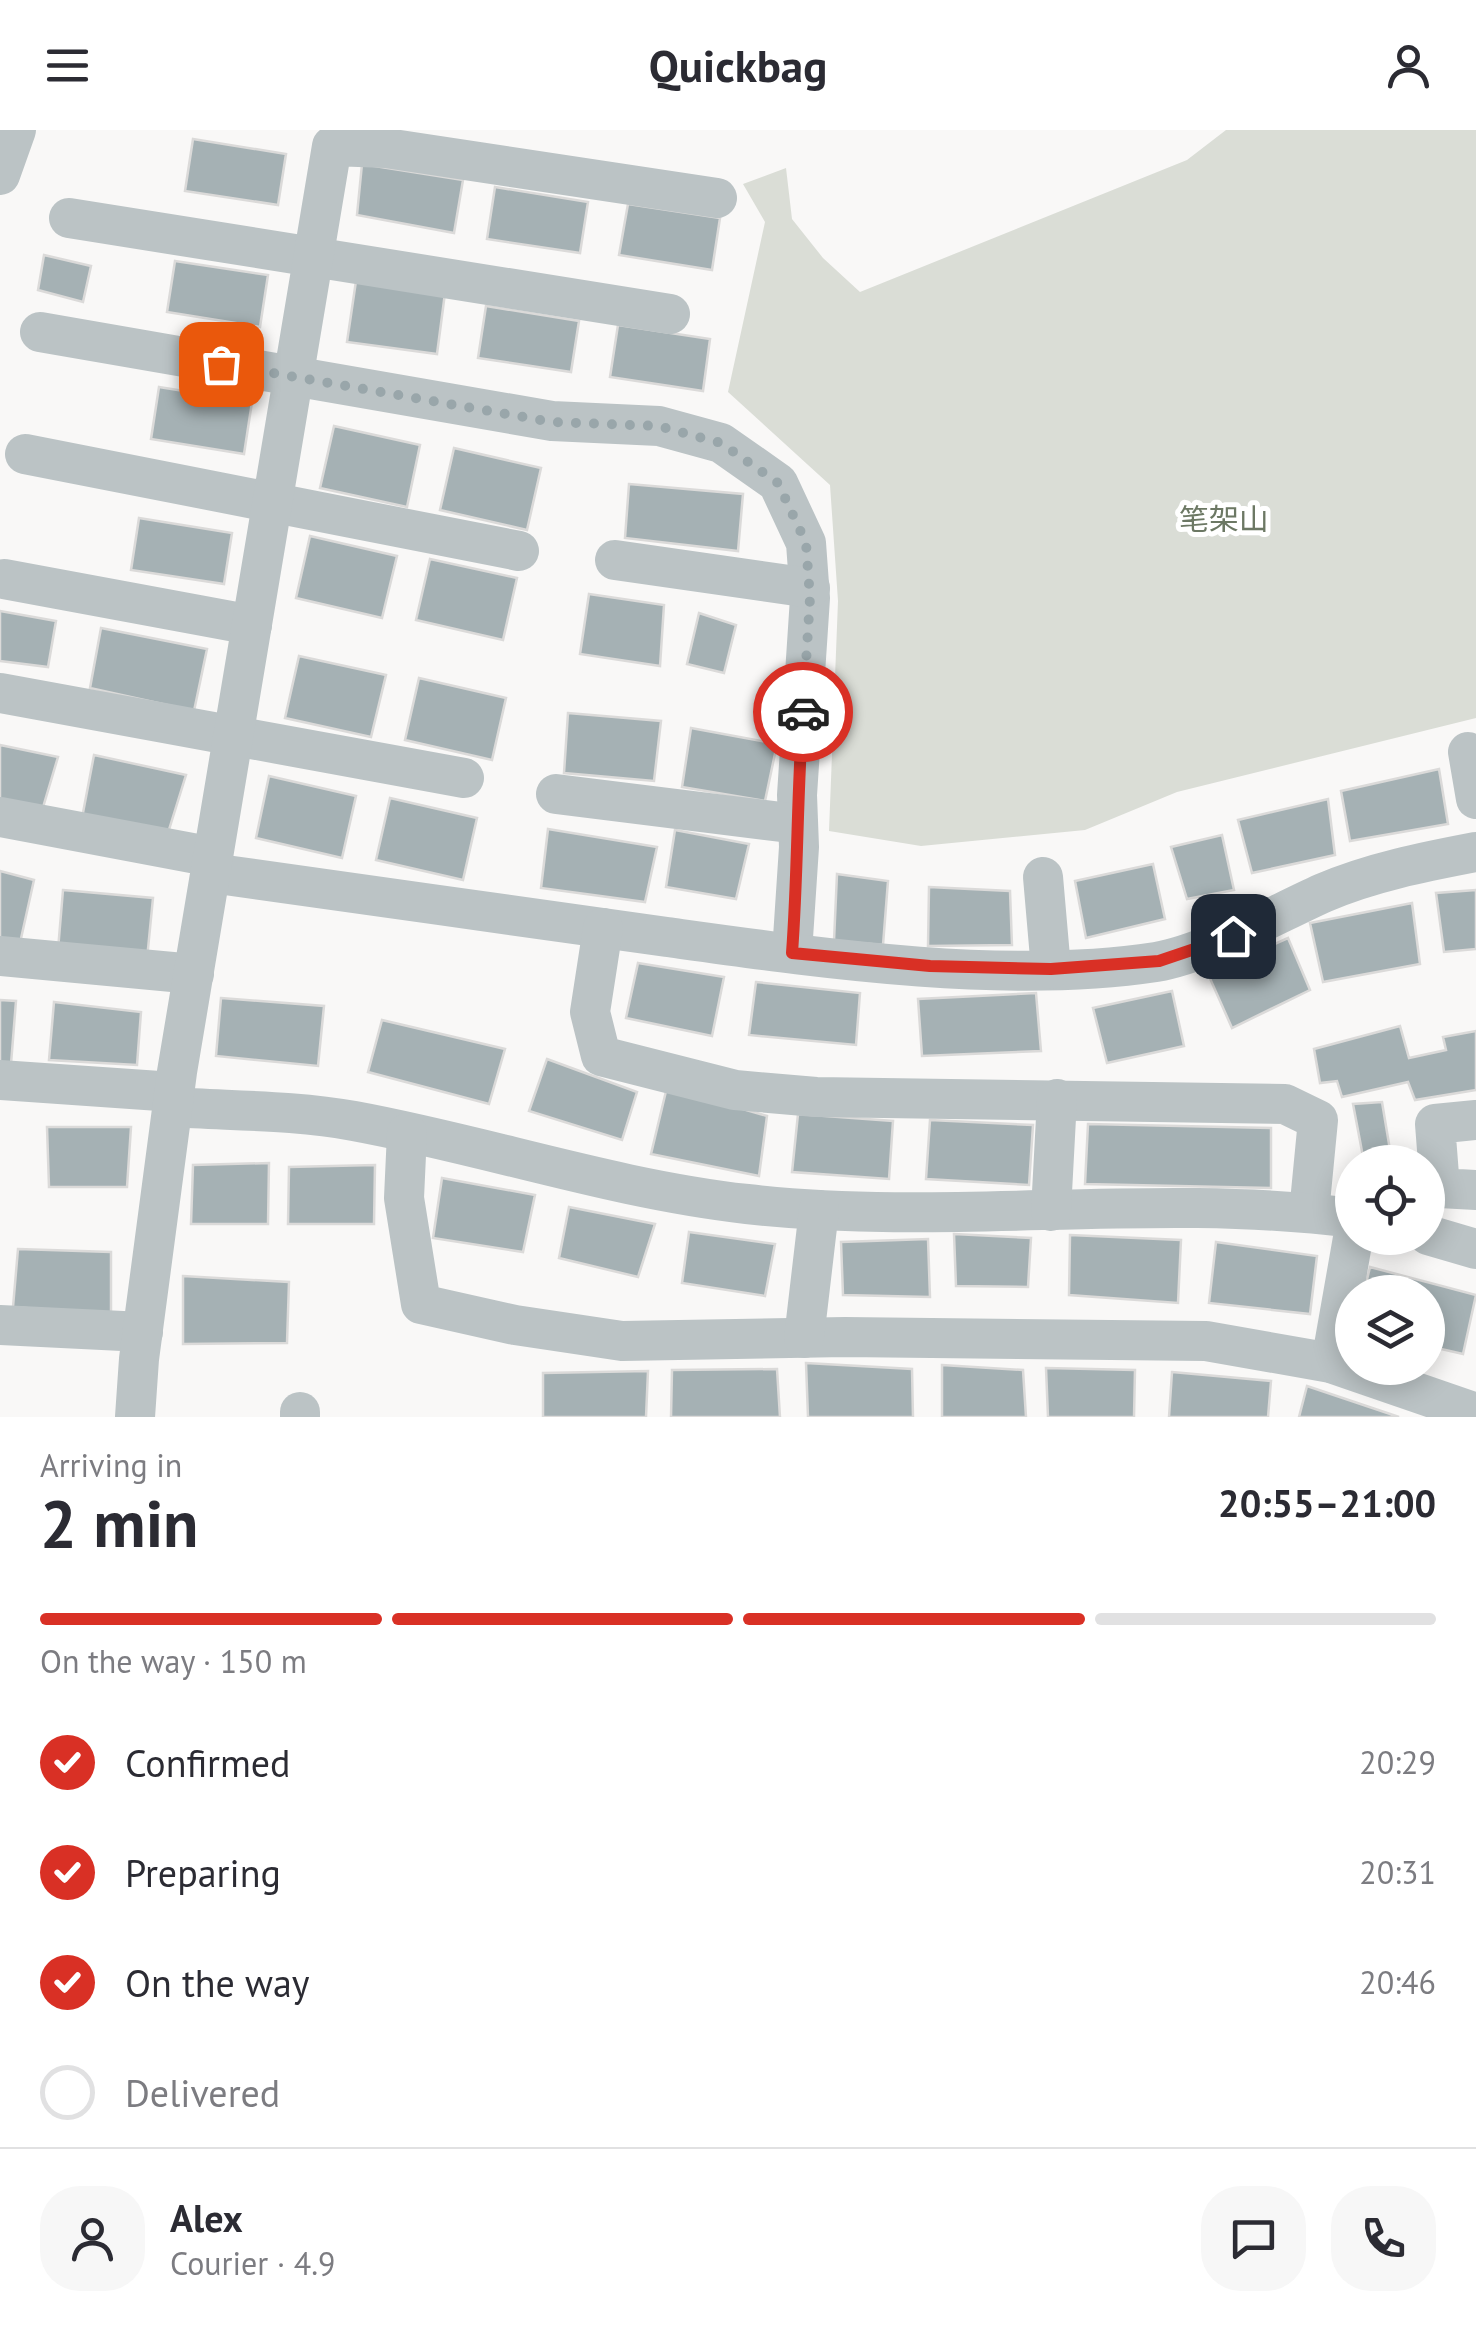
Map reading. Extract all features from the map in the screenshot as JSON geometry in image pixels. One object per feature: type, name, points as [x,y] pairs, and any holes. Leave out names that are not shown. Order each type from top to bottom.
[{"type":"street","points":[[0,175],[16,130]]},
{"type":"street","points":[[136,1417],[142,1332],[173,1099],[332,146],[386,148],[717,198]]},
{"type":"street","points":[[69,218],[670,314]]},
{"type":"street","points":[[40,332],[552,422],[658,426],[721,443],[778,483],[806,543],[810,588],[792,953]]},
{"type":"street","points":[[25,454],[519,551]]},
{"type":"street","points":[[615,560],[810,588]]},
{"type":"street","points":[[4,579],[252,625]]},
{"type":"street","points":[[0,693],[464,778]]},
{"type":"street","points":[[1468,752],[1476,799]]},
{"type":"street","points":[[556,794],[798,824]]},
{"type":"street","points":[[0,817],[212,865],[603,928],[792,953],[930,966],[1051,969],[1159,961],[1233,936],[1327,892],[1391,868],[1476,852]]},
{"type":"street","points":[[1043,877],[1051,969]]},
{"type":"street","points":[[603,928],[590,1012],[601,1056],[736,1090],[816,1097],[1285,1104],[1318,1120],[1309,1213]]},
{"type":"street","points":[[0,956],[194,974]]},
{"type":"street","points":[[0,1080],[351,1120],[638,1187],[745,1204],[819,1210],[1335,1216]]},
{"type":"street","points":[[1051,1210],[1057,1099]]},
{"type":"street","points":[[1476,1120],[1435,1124],[1440,1188],[1476,1190]]},
{"type":"street","points":[[406,1133],[404,1198],[420,1304],[516,1326],[622,1341],[1206,1341],[1331,1362],[1476,1413]]},
{"type":"street","points":[[804,1338],[819,1210]]},
{"type":"street","points":[[1445,1239],[1476,1249]]},
{"type":"street","points":[[1331,1362],[1350,1255]]},
{"type":"street","points":[[0,1325],[142,1332]]},
{"type":"green space","name":"笔架山","points":[[1226,130],[1476,130],[1476,718],[1177,792],[1085,830],[921,846],[829,831],[838,601],[830,485],[728,392],[765,222],[743,184],[786,168],[792,219],[823,258],[860,292],[1187,160]]},
{"type":"building","points":[[193,139],[286,154],[278,205],[185,191]]},
{"type":"building","points":[[362,164],[463,180],[454,233],[357,215]]},
{"type":"building","points":[[495,187],[588,202],[580,253],[487,239]]},
{"type":"building","points":[[628,204],[720,218],[712,270],[619,255]]},
{"type":"building","points":[[44,255],[91,266],[83,302],[38,290]]},
{"type":"building","points":[[175,261],[268,275],[260,327],[167,312]]},
{"type":"building","points":[[356,281],[445,293],[437,354],[347,342]]},
{"type":"building","points":[[486,306],[579,321],[571,372],[478,358]]},
{"type":"building","points":[[618,325],[710,339],[703,391],[610,377]]},
{"type":"building","points":[[159,387],[252,402],[244,454],[151,439]]},
{"type":"building","points":[[334,426],[420,445],[407,507],[320,488]]},
{"type":"building","points":[[454,448],[541,468],[527,530],[440,510]]},
{"type":"building","points":[[629,484],[743,494],[738,551],[625,538]]},
{"type":"building","points":[[139,518],[232,533],[224,584],[131,570]]},
{"type":"building","points":[[310,536],[397,556],[382,618],[296,598]]},
{"type":"building","points":[[430,559],[517,578],[503,640],[416,620]]},
{"type":"building","points":[[589,594],[664,605],[660,666],[580,654]]},
{"type":"building","points":[[0,611],[56,621],[48,667],[0,661]]},
{"type":"building","points":[[699,613],[736,625],[724,673],[687,664]]},
{"type":"building","points":[[101,628],[207,649],[194,711],[90,688]]},
{"type":"building","points":[[299,656],[386,675],[371,737],[285,718]]},
{"type":"building","points":[[419,678],[506,698],[492,760],[405,740]]},
{"type":"building","points":[[568,713],[661,721],[654,781],[564,773]]},
{"type":"building","points":[[691,728],[777,744],[765,801],[682,787]]},
{"type":"building","points":[[0,745],[58,757],[41,814],[0,805]]},
{"type":"building","points":[[94,755],[186,775],[167,836],[82,818]]},
{"type":"building","points":[[1439,769],[1448,824],[1350,841],[1341,791]]},
{"type":"building","points":[[269,776],[356,796],[342,858],[256,838]]},
{"type":"building","points":[[390,798],[477,818],[463,880],[376,860]]},
{"type":"building","points":[[1328,799],[1335,855],[1252,873],[1238,820]]},
{"type":"building","points":[[548,829],[657,847],[645,902],[541,888]]},
{"type":"building","points":[[675,830],[749,844],[736,899],[666,887]]},
{"type":"building","points":[[1222,835],[1234,890],[1187,899],[1171,847]]},
{"type":"building","points":[[1153,864],[1165,919],[1086,938],[1075,881]]},
{"type":"building","points":[[0,871],[34,880],[20,943],[0,938]]},
{"type":"building","points":[[837,874],[888,881],[883,945],[834,941]]},
{"type":"building","points":[[929,887],[1010,891],[1012,945],[928,946]]},
{"type":"building","points":[[63,890],[153,898],[147,959],[58,950]]},
{"type":"building","points":[[1476,890],[1476,949],[1444,952],[1436,893]]},
{"type":"building","points":[[1412,903],[1420,964],[1323,982],[1310,923]]},
{"type":"building","points":[[1288,938],[1310,990],[1232,1028],[1208,974]]},
{"type":"building","points":[[638,963],[724,977],[712,1036],[626,1018]]},
{"type":"building","points":[[756,982],[860,993],[856,1045],[749,1035]]},
{"type":"building","points":[[1172,991],[1184,1046],[1107,1063],[1093,1008]]},
{"type":"building","points":[[1036,993],[1041,1051],[922,1056],[918,999]]},
{"type":"building","points":[[221,998],[324,1006],[318,1066],[216,1056]]},
{"type":"building","points":[[0,1000],[16,1001],[11,1064],[0,1063]]},
{"type":"building","points":[[54,1002],[141,1012],[137,1065],[49,1060]]},
{"type":"building","points":[[382,1020],[505,1049],[489,1104],[368,1072]]},
{"type":"building","points":[[1400,1026],[1409,1058],[1446,1050],[1443,1037],[1476,1031],[1476,1090],[1415,1100],[1408,1082],[1342,1097],[1337,1081],[1320,1083],[1314,1049]]},
{"type":"building","points":[[547,1059],[637,1092],[622,1140],[529,1111]]},
{"type":"building","points":[[667,1087],[767,1116],[759,1176],[651,1154]]},
{"type":"building","points":[[1382,1102],[1389,1145],[1361,1145],[1353,1104]]},
{"type":"building","points":[[798,1114],[893,1121],[889,1179],[792,1172]]},
{"type":"building","points":[[930,1120],[1033,1125],[1029,1185],[926,1179]]},
{"type":"building","points":[[1088,1124],[1271,1128],[1271,1188],[1085,1184]]},
{"type":"building","points":[[47,1127],[131,1127],[127,1187],[49,1187]]},
{"type":"building","points":[[269,1163],[268,1224],[191,1224],[193,1165]]},
{"type":"building","points":[[375,1165],[374,1224],[288,1224],[289,1167]]},
{"type":"building","points":[[442,1178],[535,1195],[523,1252],[433,1238]]},
{"type":"building","points":[[569,1207],[655,1224],[638,1277],[559,1258]]},
{"type":"building","points":[[689,1232],[775,1244],[765,1296],[682,1283]]},
{"type":"building","points":[[954,1234],[1031,1238],[1028,1287],[956,1286]]},
{"type":"building","points":[[1070,1235],[1181,1240],[1178,1303],[1069,1295]]},
{"type":"building","points":[[928,1239],[930,1297],[843,1295],[841,1242]]},
{"type":"building","points":[[1216,1242],[1317,1256],[1310,1314],[1209,1303]]},
{"type":"building","points":[[18,1249],[111,1252],[111,1315],[13,1307]]},
{"type":"building","points":[[1370,1267],[1400,1275],[1368,1275]]},
{"type":"building","points":[[183,1276],[289,1282],[287,1343],[183,1344]]},
{"type":"building","points":[[1445,1287],[1476,1295],[1463,1354],[1445,1350]]},
{"type":"building","points":[[806,1363],[912,1369],[913,1417],[808,1417]]},
{"type":"building","points":[[942,1365],[1023,1370],[1026,1417],[942,1417]]},
{"type":"building","points":[[1046,1368],[1135,1370],[1134,1417],[1048,1417]]},
{"type":"building","points":[[777,1369],[780,1417],[671,1417],[672,1370]]},
{"type":"building","points":[[648,1371],[646,1417],[543,1417],[543,1373]]},
{"type":"building","points":[[1172,1372],[1271,1381],[1268,1417],[1169,1417]]},
{"type":"building","points":[[1307,1386],[1399,1417],[1299,1417]]},
{"type":"way so far","points":[[221,364],[552,422],[658,426],[721,443],[778,483],[806,543],[810,598],[803,712]]},
{"type":"route","points":[[803,712],[797,795],[800,847],[792,953],[930,966],[1051,969],[1159,961],[1233,936]]}]
